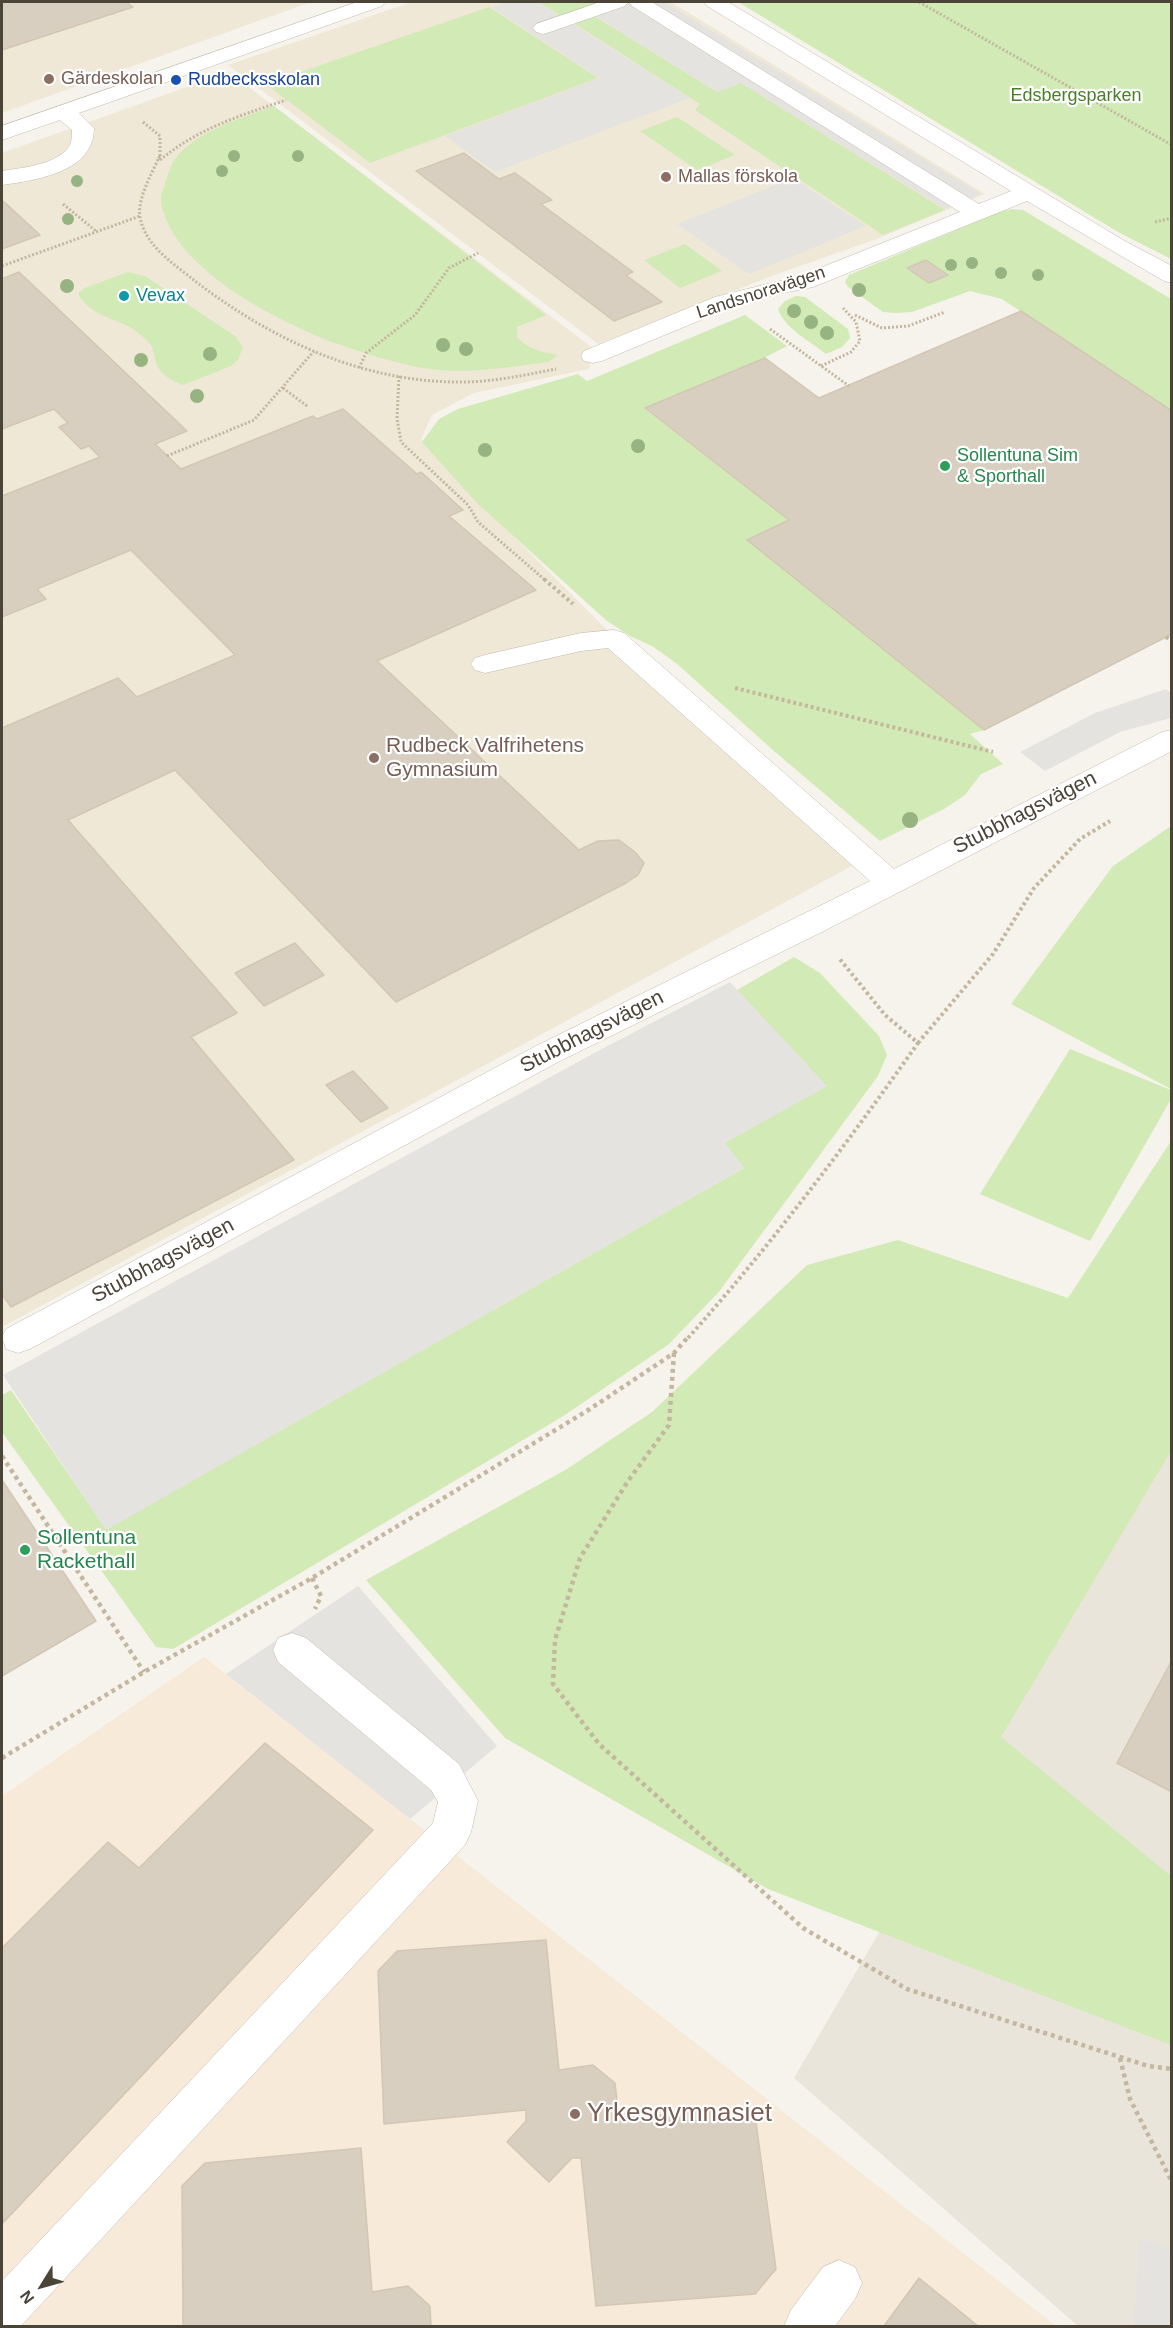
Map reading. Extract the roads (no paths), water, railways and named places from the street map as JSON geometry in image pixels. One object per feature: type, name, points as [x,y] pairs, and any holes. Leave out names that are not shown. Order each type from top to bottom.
[{"type":"street","points":[[2,133],[375,2]]},
{"type":"street","points":[[543,28],[618,2]]},
{"type":"street","points":[[639,2],[977,213]]},
{"type":"street","points":[[714,2],[1115,245],[1172,276]]},
{"type":"street","points":[[2,178],[28,174],[50,167],[78,152],[83,137],[83,128],[63,111]]},
{"type":"street","name":"Landsnoravägen","points":[[593,356],[727,300],[777,285],[805,282],[1029,192]]},
{"type":"street","points":[[484,664],[581,642],[614,639],[890,882]]},
{"type":"street","name":"Stubbhagsvägen","points":[[18,1339],[547,1054],[809,925],[1172,739]]},
{"type":"street","points":[[2,2314],[451,1832],[458,1801],[445,1777],[292,1650]]},
{"type":"street","points":[[807,2326],[839,2283]]},
{"type":"place","name":"Gärdeskolan","points":[[49,79]]},
{"type":"place","name":"Rudbecksskolan","points":[[176,80]]},
{"type":"place","name":"Mallas förskola","points":[[666,177]]},
{"type":"place","name":"Vevax","points":[[124,296]]},
{"type":"place","name":"Sollentuna Sim & Sporthall","points":[[945,466]]},
{"type":"place","name":"Rudbeck Valfrihetens Gymnasium","points":[[374,758]]},
{"type":"place","name":"Sollentuna Rackethall","points":[[25,1550]]},
{"type":"place","name":"Yrkesgymnasiet","points":[[575,2114]]},
{"type":"park label","name":"Edsbergsparken","points":[[1076,96]]}]
